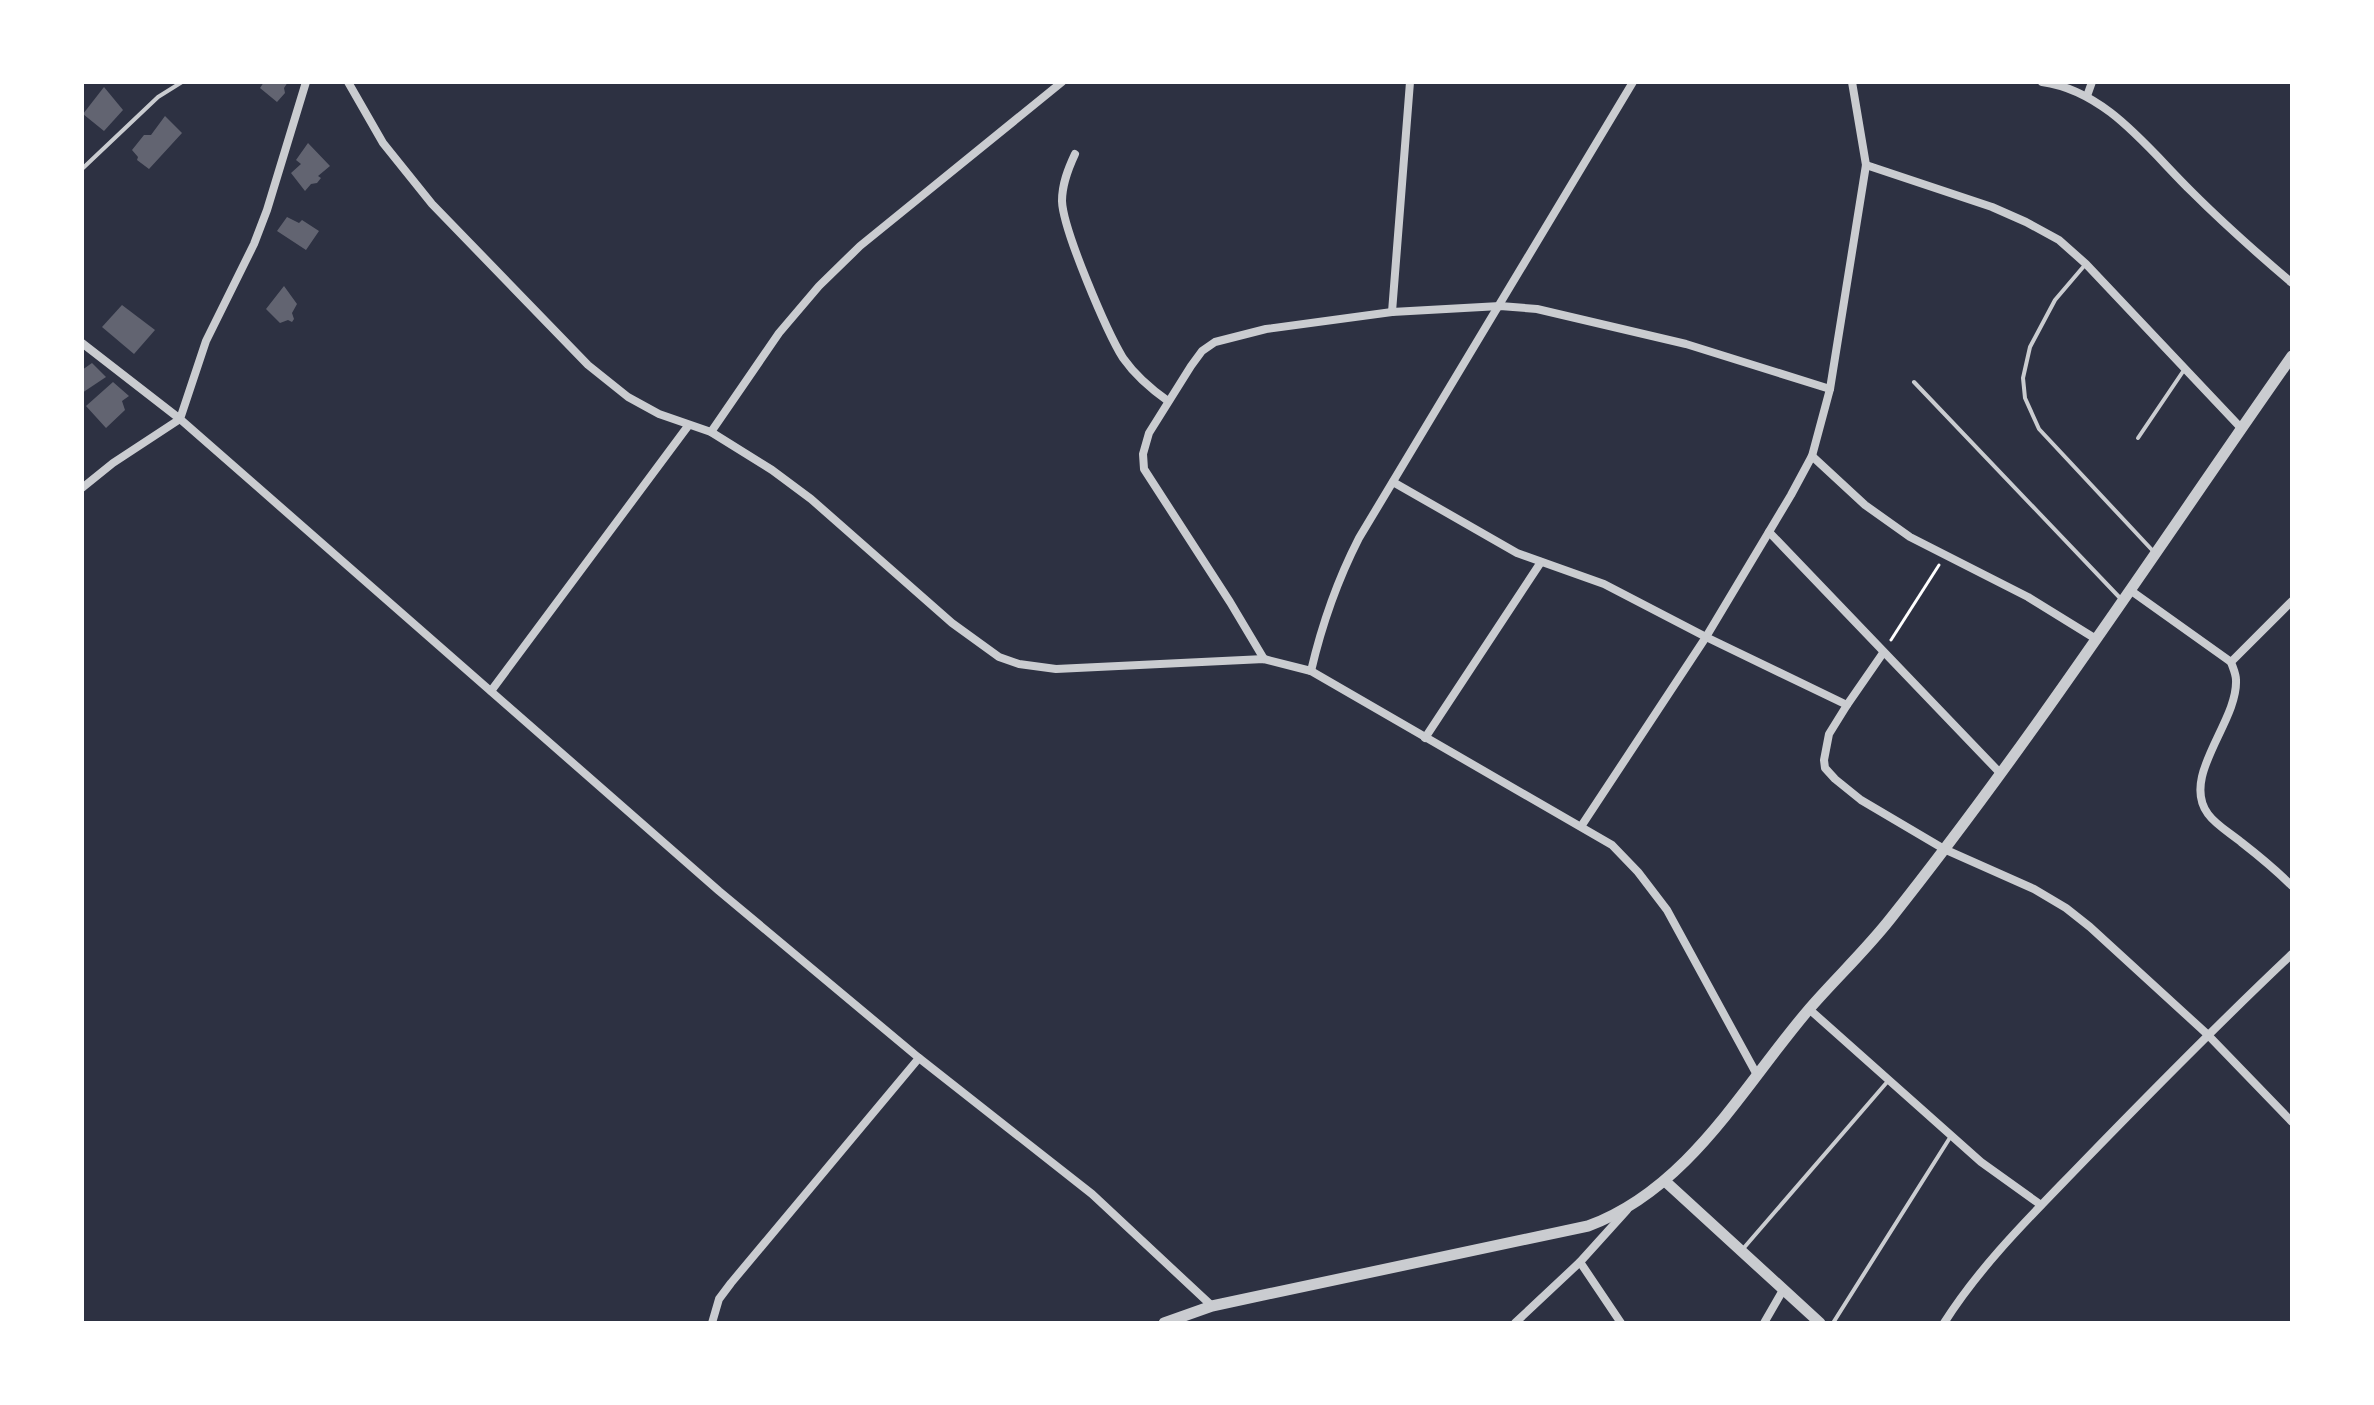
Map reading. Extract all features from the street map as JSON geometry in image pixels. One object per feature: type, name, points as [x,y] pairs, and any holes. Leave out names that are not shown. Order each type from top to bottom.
[{"type":"street","points":[[82,488],[180,419],[206,341],[254,244],[267,210],[306,82]]},
{"type":"street","points":[[348,82],[383,143],[432,204],[588,365],[628,397],[688,426],[711,432],[772,470],[811,499],[941,614],[999,657],[1019,664],[1056,669],[1264,659],[1311,671],[1612,845],[1638,872],[1667,910],[1756,1073]]},
{"type":"street","points":[[711,432],[779,333],[819,286],[860,246],[1062,82]]},
{"type":"street","points":[[1392,312],[1410,82]]},
{"type":"street","points":[[1311,671],[1318,640],[1342,570],[1633,82]]},
{"type":"street","points":[[1582,825],[1706,637],[1812,456],[1830,389],[1866,165],[1852,82]]},
{"type":"street","points":[[2042,82],[2073,89],[2087,96],[2137,136],[2193,193],[2292,283]]},
{"type":"street","points":[[2087,96],[2092,82]]},
{"type":"street","points":[[1075,154],[1064,179],[1062,203],[1066,226],[1123,357],[1139,377],[1168,401]]},
{"type":"street","points":[[1866,165],[1992,207],[2059,240],[2086,264],[2241,428]]},
{"type":"street","points":[[1264,659],[1144,469],[1143,454],[1149,433],[1202,351],[1215,342],[1266,329],[1392,312],[1500,306],[1537,309],[1686,344],[1830,389]]},
{"type":"street","points":[[82,343],[180,419],[719,891],[919,1058],[1092,1194],[1212,1306]]},
{"type":"street","points":[[1164,1323],[1212,1306],[1454,1253],[1568,1232],[1606,1220],[1666,1182],[1713,1130],[1809,1009],[1888,922],[2001,774],[2292,356]]},
{"type":"street","points":[[491,691],[688,426]]},
{"type":"street","points":[[1812,456],[1887,522],[2028,597],[2096,639]]},
{"type":"street","points":[[1393,482],[1489,538],[1541,562],[1604,584],[1847,705]]},
{"type":"street","points":[[1769,532],[2001,774]]},
{"type":"street","points":[[1425,738],[1541,562]]},
{"type":"street","points":[[2130,590],[2231,662],[2236,678],[2234,695],[2229,714],[2203,769],[2201,798],[2214,820],[2270,864],[2292,886]]},
{"type":"street","points":[[2231,662],[2292,601]]},
{"type":"street","points":[[1883,653],[1829,734],[1825,768],[1861,800],[1944,849],[2034,889],[2066,908],[2207,1034],[2292,1122]]},
{"type":"street","points":[[1944,1323],[1963,1292],[2041,1205],[2207,1034],[2292,954]]},
{"type":"street","points":[[1809,1009],[1981,1162],[2041,1205]]},
{"type":"street","points":[[712,1323],[719,1299],[731,1283],[919,1058]]},
{"type":"street","points":[[1666,1182],[1820,1323]]},
{"type":"street","points":[[1515,1323],[1580,1262],[1629,1207]]},
{"type":"street","points":[[1580,1262],[1621,1323]]},
{"type":"street","points":[[1764,1323],[1783,1290]]},
{"type":"lane","points":[[82,169],[158,97],[182,82]]},
{"type":"lane","points":[[2086,264],[2055,300],[2030,347],[2023,378],[2025,398],[2039,429],[2156,554]]},
{"type":"lane","points":[[2138,438],[2185,368]]},
{"type":"lane","points":[[1914,382],[2122,601]]},
{"type":"lane","points":[[1741,1251],[1890,1079]]},
{"type":"lane","points":[[1833,1323],[1952,1135]]},
{"type":"path","points":[[1883,653],[1945,555]]},
{"type":"building","points":[[264,82],[288,82],[285,93],[277,102],[260,88]]},
{"type":"building","points":[[104,87],[123,110],[104,131],[83,114]]},
{"type":"building","points":[[165,116],[182,133],[149,169],[137,160],[132,150],[144,135],[151,135]]},
{"type":"building","points":[[308,143],[330,166],[318,176],[321,178],[317,183],[311,184],[305,191],[291,173],[301,164],[296,160]]},
{"type":"building","points":[[287,217],[299,223],[302,220],[319,231],[306,250],[277,231]]},
{"type":"building","points":[[284,286],[297,304],[292,313],[292,322],[280,323],[266,309]]},
{"type":"building","points":[[122,305],[155,330],[134,354],[102,327]]},
{"type":"building","points":[[92,363],[106,377],[82,393],[82,370]]},
{"type":"building","points":[[113,382],[129,396],[122,401],[125,410],[106,428],[86,406]]}]
